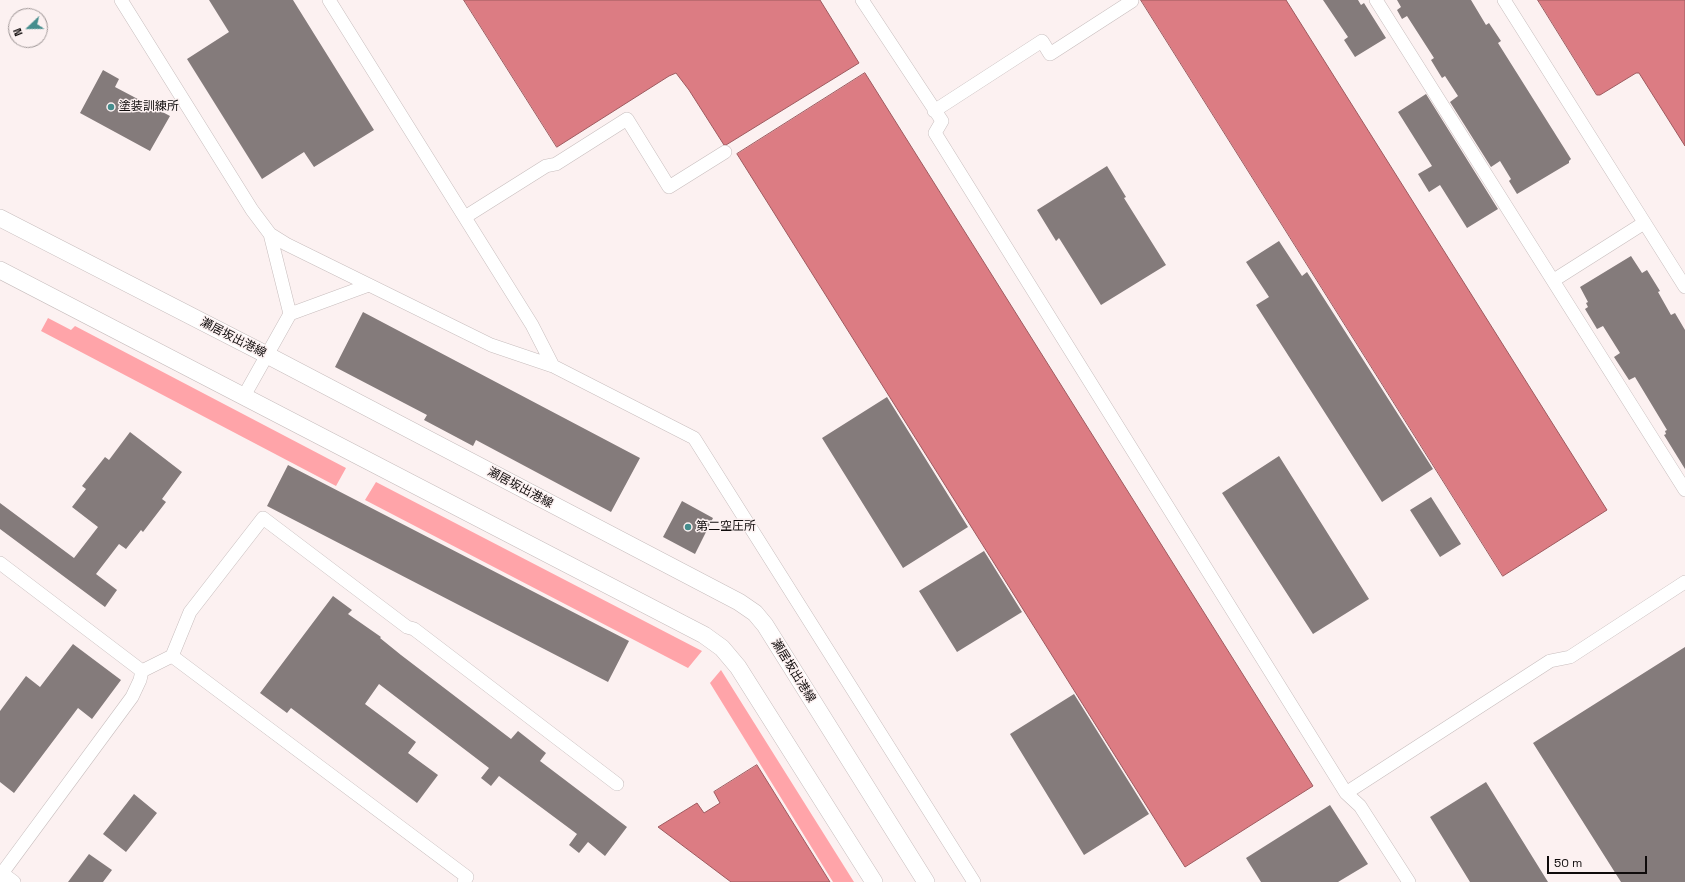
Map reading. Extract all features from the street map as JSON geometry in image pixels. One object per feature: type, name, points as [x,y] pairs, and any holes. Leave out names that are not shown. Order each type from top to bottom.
[{"type":"main road","name":"瀬居坂出港線","points":[[0,218],[267,355],[739,602],[754,613],[769,632],[926,882]]},
{"type":"main road","points":[[0,270],[704,635],[722,648],[738,667],[874,882]]},
{"type":"lane","points":[[121,0],[252,210],[270,234],[286,244],[491,345],[553,366],[694,438],[974,882]]},
{"type":"lane","points":[[329,0],[532,325],[553,366]]},
{"type":"lane","points":[[862,0],[942,122],[935,133],[1346,793],[1360,806],[1409,882]]},
{"type":"lane","points":[[1376,0],[1554,280],[1685,490]]},
{"type":"lane","points":[[1504,0],[1685,287]]},
{"type":"lane","points":[[934,111],[1042,41],[1050,54],[1132,1]]},
{"type":"lane","points":[[465,217],[546,166],[556,164],[627,119],[669,188],[725,152]]},
{"type":"lane","points":[[1554,280],[1644,223]]},
{"type":"lane","points":[[270,234],[290,314]]},
{"type":"lane","points":[[244,396],[290,314],[369,285]]},
{"type":"lane","points":[[142,671],[172,656],[190,612],[264,518],[407,627],[414,629],[617,784]]},
{"type":"lane","points":[[0,563],[142,671]]},
{"type":"lane","points":[[1346,793],[1550,661],[1570,657],[1685,582]]},
{"type":"lane","points":[[172,656],[467,877],[464,882]]},
{"type":"lane","points":[[14,882],[1,874],[132,697],[140,680],[142,671]]},
{"type":"shaded area","points":[[464,0],[820,0],[859,63],[726,145],[724,145],[689,90],[676,73],[557,147]]},
{"type":"shaded area","points":[[1141,0],[1286,0],[1607,510],[1503,576]]},
{"type":"shaded area","points":[[1538,0],[1685,0],[1685,146],[1639,73],[1636,73],[1600,95],[1597,95]]},
{"type":"shaded area","points":[[865,73],[1313,786],[1185,867],[737,154]]},
{"type":"shaded area","points":[[48,318],[71,330],[75,326],[346,468],[336,486],[41,331]]},
{"type":"shaded area","points":[[376,482],[702,651],[688,668],[365,500]]},
{"type":"shaded area","points":[[721,670],[854,882],[833,882],[710,683]]},
{"type":"shaded area","points":[[757,765],[830,882],[731,882],[658,827],[697,803],[704,813],[720,803],[714,792]]},
{"type":"building","points":[[209,0],[293,0],[374,130],[314,167],[304,152],[262,179],[187,59],[229,32]]},
{"type":"building","points":[[1323,0],[1358,0],[1361,5],[1364,3],[1386,38],[1355,57],[1344,40],[1348,37]]},
{"type":"building","points":[[1397,0],[1471,0],[1486,25],[1489,23],[1501,41],[1498,43],[1571,159],[1569,163],[1517,194],[1509,181],[1511,179],[1500,161],[1491,167],[1450,102],[1458,96],[1445,76],[1442,78],[1431,60],[1434,58],[1407,16],[1402,19],[1397,10],[1401,7]]},
{"type":"building","name":"塗装訓練所","points":[[103,70],[119,79],[115,87],[170,116],[150,151],[80,113]]},
{"type":"building","points":[[1426,94],[1498,209],[1467,228],[1440,185],[1429,192],[1418,174],[1432,166],[1398,112]]},
{"type":"building","points":[[1107,166],[1126,197],[1124,198],[1166,265],[1101,305],[1059,238],[1056,241],[1037,210]]},
{"type":"building","points":[[1279,241],[1302,276],[1307,272],[1433,469],[1382,502],[1256,305],[1269,297],[1246,262]]},
{"type":"building","points":[[1631,256],[1642,273],[1647,270],[1660,291],[1658,292],[1671,315],[1675,313],[1685,330],[1685,469],[1664,435],[1666,434],[1665,431],[1667,430],[1635,377],[1629,380],[1614,357],[1620,353],[1603,326],[1597,329],[1585,309],[1588,307],[1586,303],[1588,302],[1580,287]]},
{"type":"building","points":[[363,312],[640,458],[611,512],[476,440],[473,446],[424,420],[427,415],[335,367]]},
{"type":"building","points":[[887,397],[968,527],[903,568],[822,438]]},
{"type":"building","points":[[130,432],[182,472],[162,499],[166,502],[143,532],[141,530],[126,549],[119,544],[96,574],[117,590],[105,607],[0,529],[0,503],[74,558],[98,527],[72,507],[86,489],[82,486],[105,457],[109,460]]},
{"type":"building","points":[[1279,456],[1369,599],[1313,634],[1222,493]]},
{"type":"building","points":[[288,465],[629,641],[608,682],[267,506]]},
{"type":"building","points":[[1431,497],[1461,544],[1440,557],[1410,510]]},
{"type":"building","name":"第二空圧所","points":[[682,501],[713,518],[695,554],[663,537]]},
{"type":"building","points":[[984,551],[1022,612],[957,652],[919,591]]},
{"type":"building","points":[[333,596],[352,610],[348,614],[381,637],[380,638],[401,655],[511,739],[518,731],[546,753],[540,761],[627,827],[605,856],[588,842],[579,853],[569,845],[577,834],[499,776],[491,786],[481,778],[489,768],[379,684],[365,704],[416,742],[408,753],[438,775],[417,803],[291,708],[287,713],[260,693]]},
{"type":"building","points":[[73,644],[121,680],[92,719],[78,708],[14,793],[0,782],[0,711],[26,676],[40,687]]},
{"type":"building","points":[[1685,647],[1685,882],[1621,882],[1533,743]]},
{"type":"building","points":[[1074,694],[1149,814],[1084,855],[1010,734]]},
{"type":"building","points":[[1486,782],[1548,882],[1470,882],[1430,817]]},
{"type":"building","points":[[134,794],[157,813],[126,852],[103,834]]},
{"type":"building","points":[[1330,805],[1368,864],[1338,882],[1261,882],[1246,858]]},
{"type":"building","points":[[89,854],[112,870],[103,882],[68,882]]},
{"type":"place","name":"塗装訓練所","points":[[111,107]]},
{"type":"place","name":"第二空圧所","points":[[688,527]]}]
